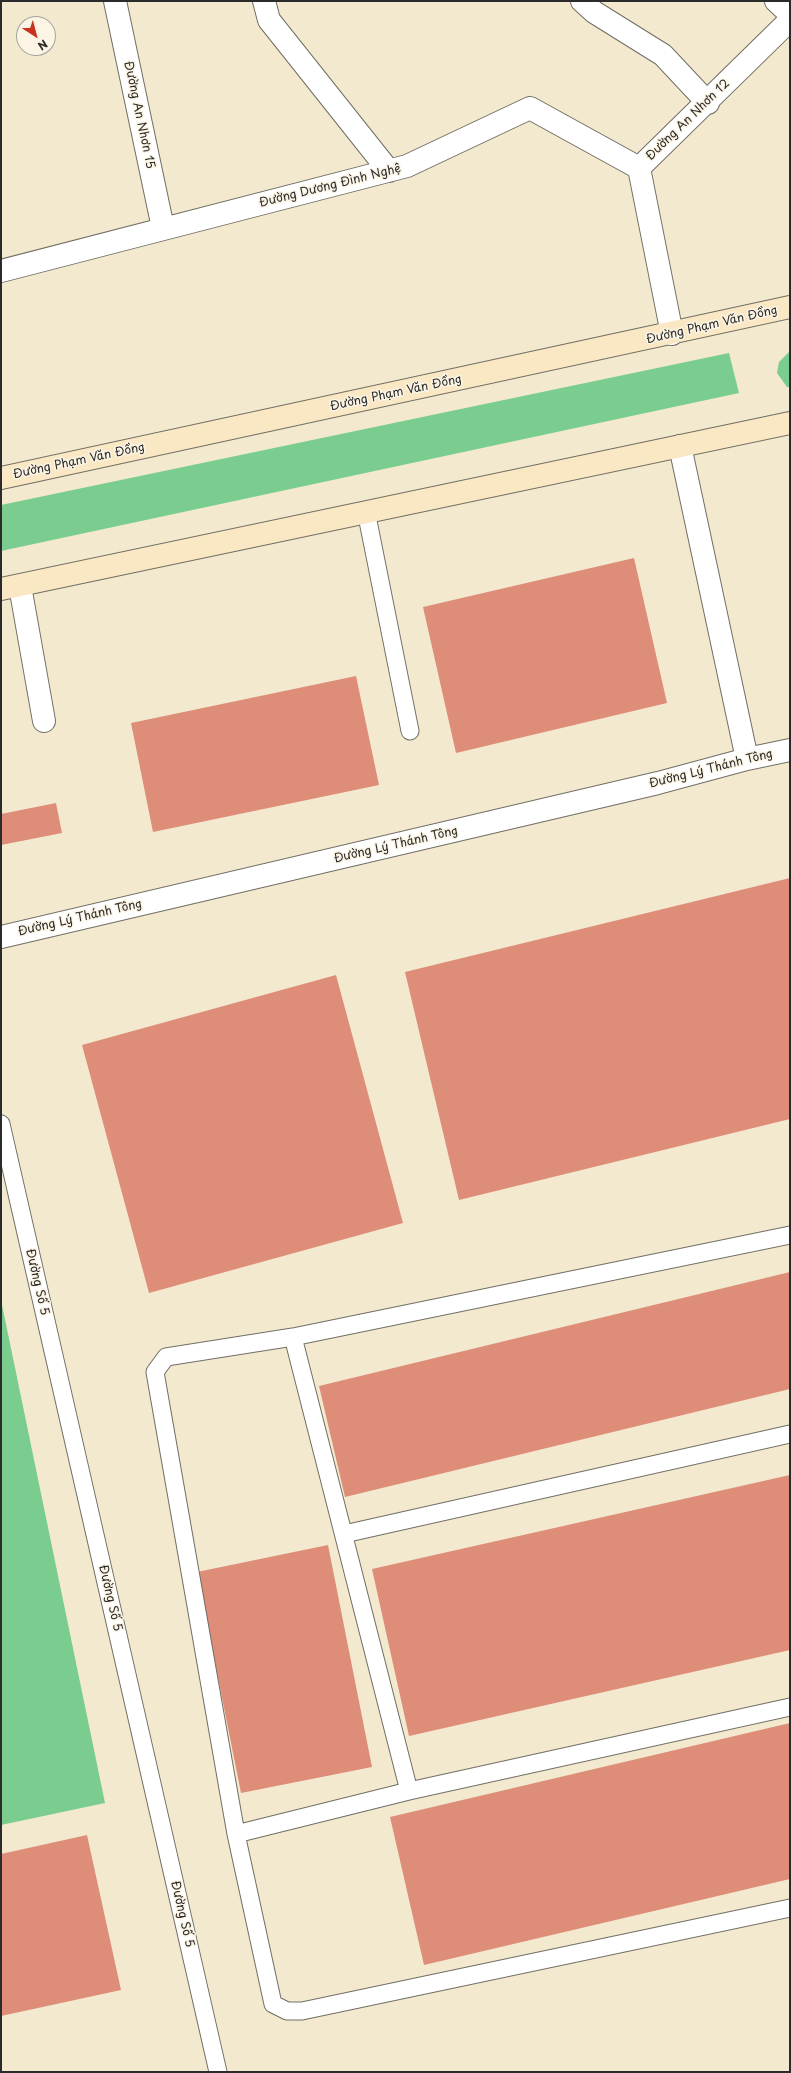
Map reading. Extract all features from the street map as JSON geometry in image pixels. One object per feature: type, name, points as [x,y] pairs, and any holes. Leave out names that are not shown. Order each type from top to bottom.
[{"type":"main road","name":"Đường Phạm Văn Đồng","points":[[1,478],[672,334],[790,307]]},
{"type":"main road","points":[[11,588],[366,511],[790,423]]},
{"type":"street","name":"Đường An Nhơn 15","points":[[115,1],[163,228]]},
{"type":"street","points":[[264,1],[269,20],[389,171]]},
{"type":"street","points":[[582,1],[594,12],[663,55],[708,103]]},
{"type":"street","points":[[776,1],[790,14]]},
{"type":"street","name":"Đường An Nhơn 12","points":[[672,334],[639,168],[708,103],[790,20]]},
{"type":"street","name":"Đường Dương Đình Nghệ","points":[[1,271],[407,166],[530,108],[639,168]]},
{"type":"street","points":[[680,446],[747,758]]},
{"type":"street","points":[[11,588],[44,721]]},
{"type":"street","name":"Đường Lý Thánh Tông","points":[[1,937],[658,783],[747,758],[790,750]]},
{"type":"lane","points":[[366,511],[410,731]]},
{"type":"lane","name":"Đường Số 5","points":[[1,1124],[218,2072]]},
{"type":"lane","points":[[790,1235],[293,1337],[166,1357],[155,1372],[236,1834],[273,2004],[287,2011],[302,2011],[790,1908]]},
{"type":"lane","points":[[293,1337],[409,1791]]},
{"type":"lane","points":[[344,1534],[790,1434]]},
{"type":"lane","points":[[236,1834],[409,1791],[790,1707]]},
{"type":"green space","points":[[790,351],[790,387],[787,387],[777,373],[779,362]]},
{"type":"green space","points":[[729,353],[739,393],[1,551],[1,505]]},
{"type":"green space","points":[[1,1300],[105,1803],[1,1825]]},
{"type":"building","points":[[634,558],[667,703],[456,753],[423,607]]},
{"type":"building","points":[[356,676],[379,785],[153,832],[131,723]]},
{"type":"building","points":[[56,803],[62,833],[1,845],[1,814]]},
{"type":"building","points":[[790,878],[790,1119],[459,1200],[405,972]]},
{"type":"building","points":[[336,975],[403,1223],[149,1293],[82,1045]]},
{"type":"building","points":[[790,1272],[790,1389],[345,1497],[319,1386]]},
{"type":"building","points":[[790,1475],[790,1650],[409,1736],[372,1569]]},
{"type":"building","points":[[328,1545],[372,1767],[241,1793],[197,1572]]},
{"type":"building","points":[[790,1723],[790,1879],[424,1965],[390,1817]]},
{"type":"building","points":[[87,1835],[121,1990],[1,2016],[1,1854]]}]
